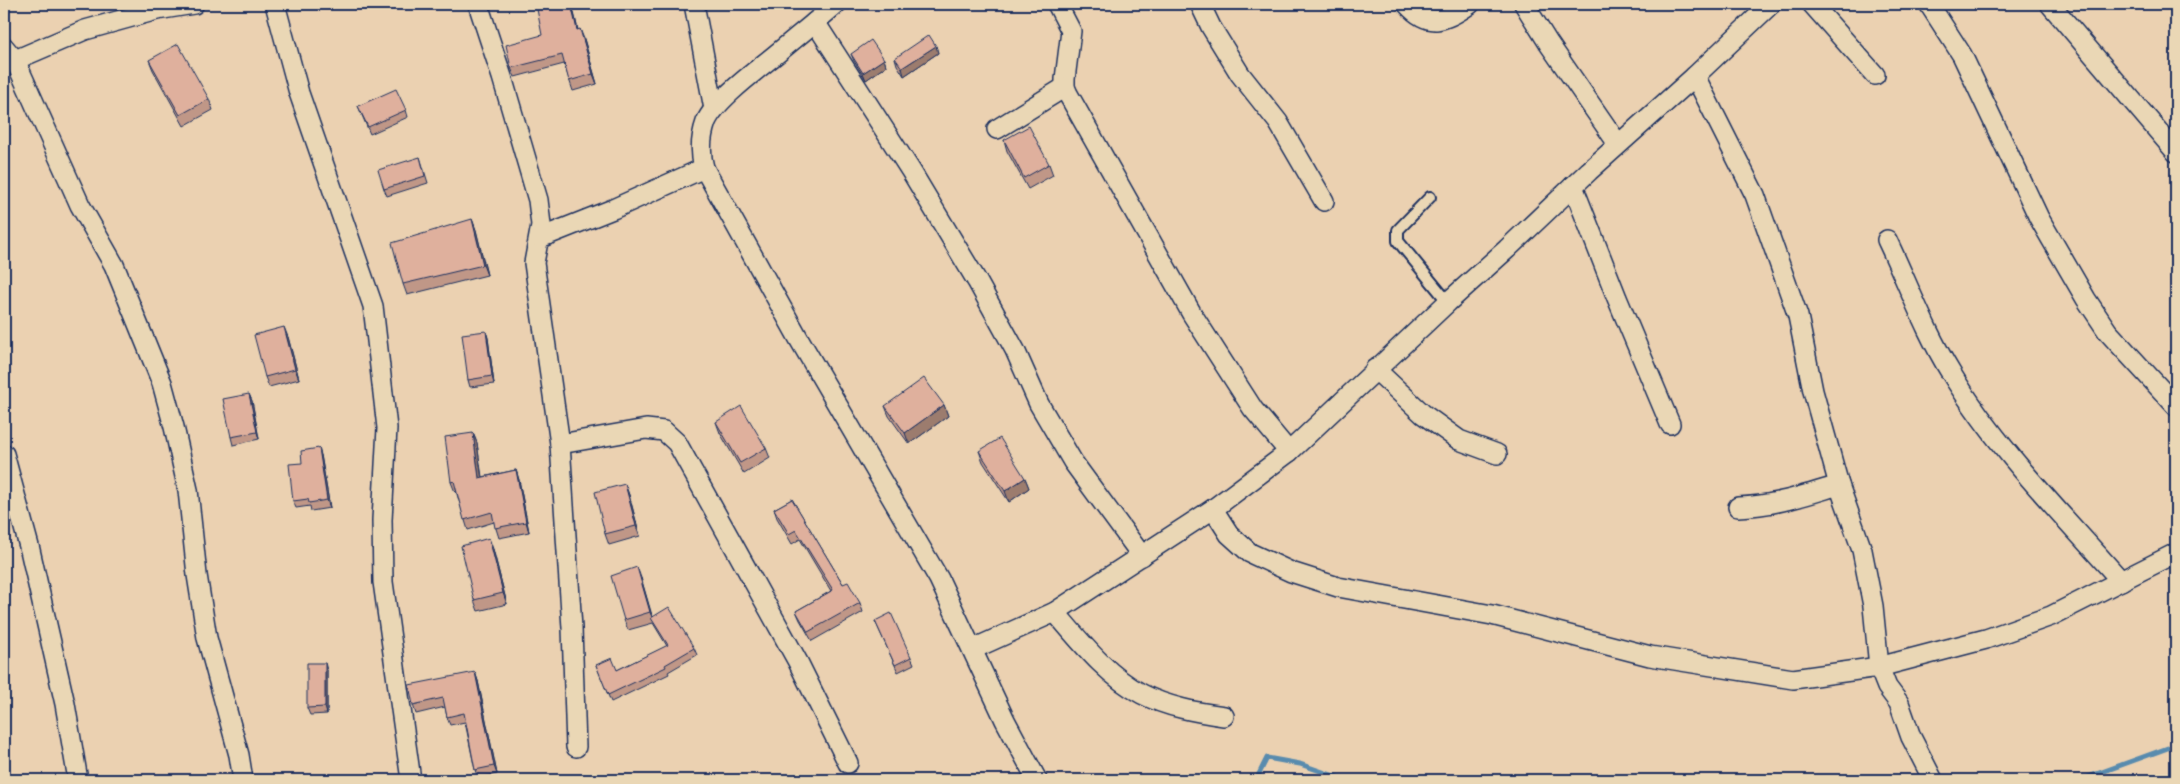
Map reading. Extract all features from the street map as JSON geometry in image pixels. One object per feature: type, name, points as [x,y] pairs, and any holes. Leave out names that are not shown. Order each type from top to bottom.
[{"type":"street","points":[[194,4],[158,10],[85,30],[10,54],[80,205],[114,265],[162,383],[188,490],[197,575],[207,638],[239,755],[243,780]]},
{"type":"street","points":[[275,4],[299,92],[373,306],[387,428],[382,520],[383,582],[410,780]]},
{"type":"street","points":[[478,4],[502,77],[538,200],[541,225],[540,238],[535,250],[535,278],[560,444],[572,628],[576,747]]},
{"type":"street","points":[[694,4],[714,110]]},
{"type":"street","points":[[836,4],[744,81],[714,110],[706,121],[702,138],[701,157],[704,168],[804,347],[939,579],[1005,720],[1036,780]]},
{"type":"street","points":[[1057,4],[1071,31],[1064,87],[1192,314],[1253,409],[1289,452]]},
{"type":"street","points":[[1200,4],[1211,28],[1240,74],[1278,122],[1324,201]]},
{"type":"street","points":[[1407,4],[1422,18],[1436,21],[1454,15],[1470,4]]},
{"type":"street","points":[[1524,4],[1549,44],[1618,144]]},
{"type":"street","points":[[973,649],[1055,612],[1213,509],[1289,452],[1375,369],[1771,4]]},
{"type":"street","points":[[1812,4],[1875,76]]},
{"type":"street","points":[[1928,4],[1962,55],[2039,218],[2086,299],[2108,332],[2176,406]]},
{"type":"street","points":[[2050,4],[2176,152]]},
{"type":"street","points":[[815,22],[911,171],[977,281],[1015,350],[1039,404],[1072,462],[1142,556]]},
{"type":"street","points":[[1695,76],[1755,195],[1798,316],[1813,392],[1839,485],[1862,550],[1873,606],[1879,667],[1887,687],[1900,703],[1911,737],[1933,780]]},
{"type":"street","points":[[997,129],[1064,87]]},
{"type":"street","points":[[540,238],[613,210],[704,168]]},
{"type":"street","points":[[1573,186],[1617,298],[1670,424]]},
{"type":"street","points":[[1887,240],[1950,372],[1972,405],[2033,482],[2121,581]]},
{"type":"street","points":[[1375,369],[1423,414],[1459,440],[1497,454]]},
{"type":"street","points":[[560,444],[646,429],[664,431],[677,443],[798,662],[848,763]]},
{"type":"street","points":[[4,454],[30,550],[61,685],[78,780]]},
{"type":"street","points":[[1738,507],[1775,504],[1839,485]]},
{"type":"street","points":[[1213,509],[1229,534],[1250,553],[1291,572],[1338,587],[1492,615],[1650,656],[1793,679],[1879,667],[1986,640],[2051,616],[2176,553]]},
{"type":"street","points":[[1055,612],[1111,672],[1142,694],[1187,710],[1224,716]]},
{"type":"lane","points":[[1430,197],[1398,230],[1397,236],[1398,241],[1448,302]]},
{"type":"building","points":[[536,4],[571,4],[577,30],[580,29],[593,74],[569,81],[562,55],[511,68],[506,45],[542,35]]},
{"type":"building","points":[[929,35],[936,46],[902,68],[895,58]]},
{"type":"building","points":[[871,40],[884,59],[863,73],[851,54]]},
{"type":"building","points":[[178,44],[209,99],[180,115],[149,60]]},
{"type":"building","points":[[396,89],[406,110],[368,127],[358,106]]},
{"type":"building","points":[[1029,126],[1049,164],[1024,178],[1004,140]]},
{"type":"building","points":[[420,157],[425,176],[384,189],[378,170]]},
{"type":"building","points":[[472,219],[483,265],[403,284],[392,243]]},
{"type":"building","points":[[284,327],[295,369],[265,377],[254,335]]},
{"type":"building","points":[[486,331],[492,376],[468,380],[462,334]]},
{"type":"building","points":[[924,378],[944,405],[905,433],[885,406]]},
{"type":"building","points":[[249,394],[257,432],[231,437],[223,399]]},
{"type":"building","points":[[741,406],[766,448],[740,463],[716,422]]},
{"type":"building","points":[[473,433],[479,478],[516,470],[526,522],[495,528],[492,512],[464,520],[454,481],[451,482],[445,437]]},
{"type":"building","points":[[1000,438],[1025,478],[1005,491],[979,451]]},
{"type":"building","points":[[319,448],[327,500],[309,503],[308,499],[293,501],[289,464],[302,463],[301,451]]},
{"type":"building","points":[[625,484],[636,526],[605,534],[595,492]]},
{"type":"building","points":[[792,499],[843,584],[848,582],[860,603],[808,632],[796,611],[833,590],[796,530],[789,534],[774,509]]},
{"type":"building","points":[[489,538],[503,593],[474,600],[461,546]]},
{"type":"building","points":[[637,567],[650,612],[624,620],[611,576]]},
{"type":"building","points":[[669,607],[694,648],[665,665],[666,667],[608,695],[596,665],[612,658],[617,670],[668,645],[651,618]]},
{"type":"building","points":[[891,613],[911,657],[895,665],[875,621]]},
{"type":"building","points":[[307,663],[325,663],[325,707],[307,708]]},
{"type":"building","points":[[475,672],[494,766],[475,770],[464,713],[447,717],[443,698],[413,705],[409,685]]},
{"type":"waterway","points":[[2080,780],[2176,745]]},
{"type":"waterway","points":[[1256,780],[1267,758],[1300,764],[1346,780]]}]
